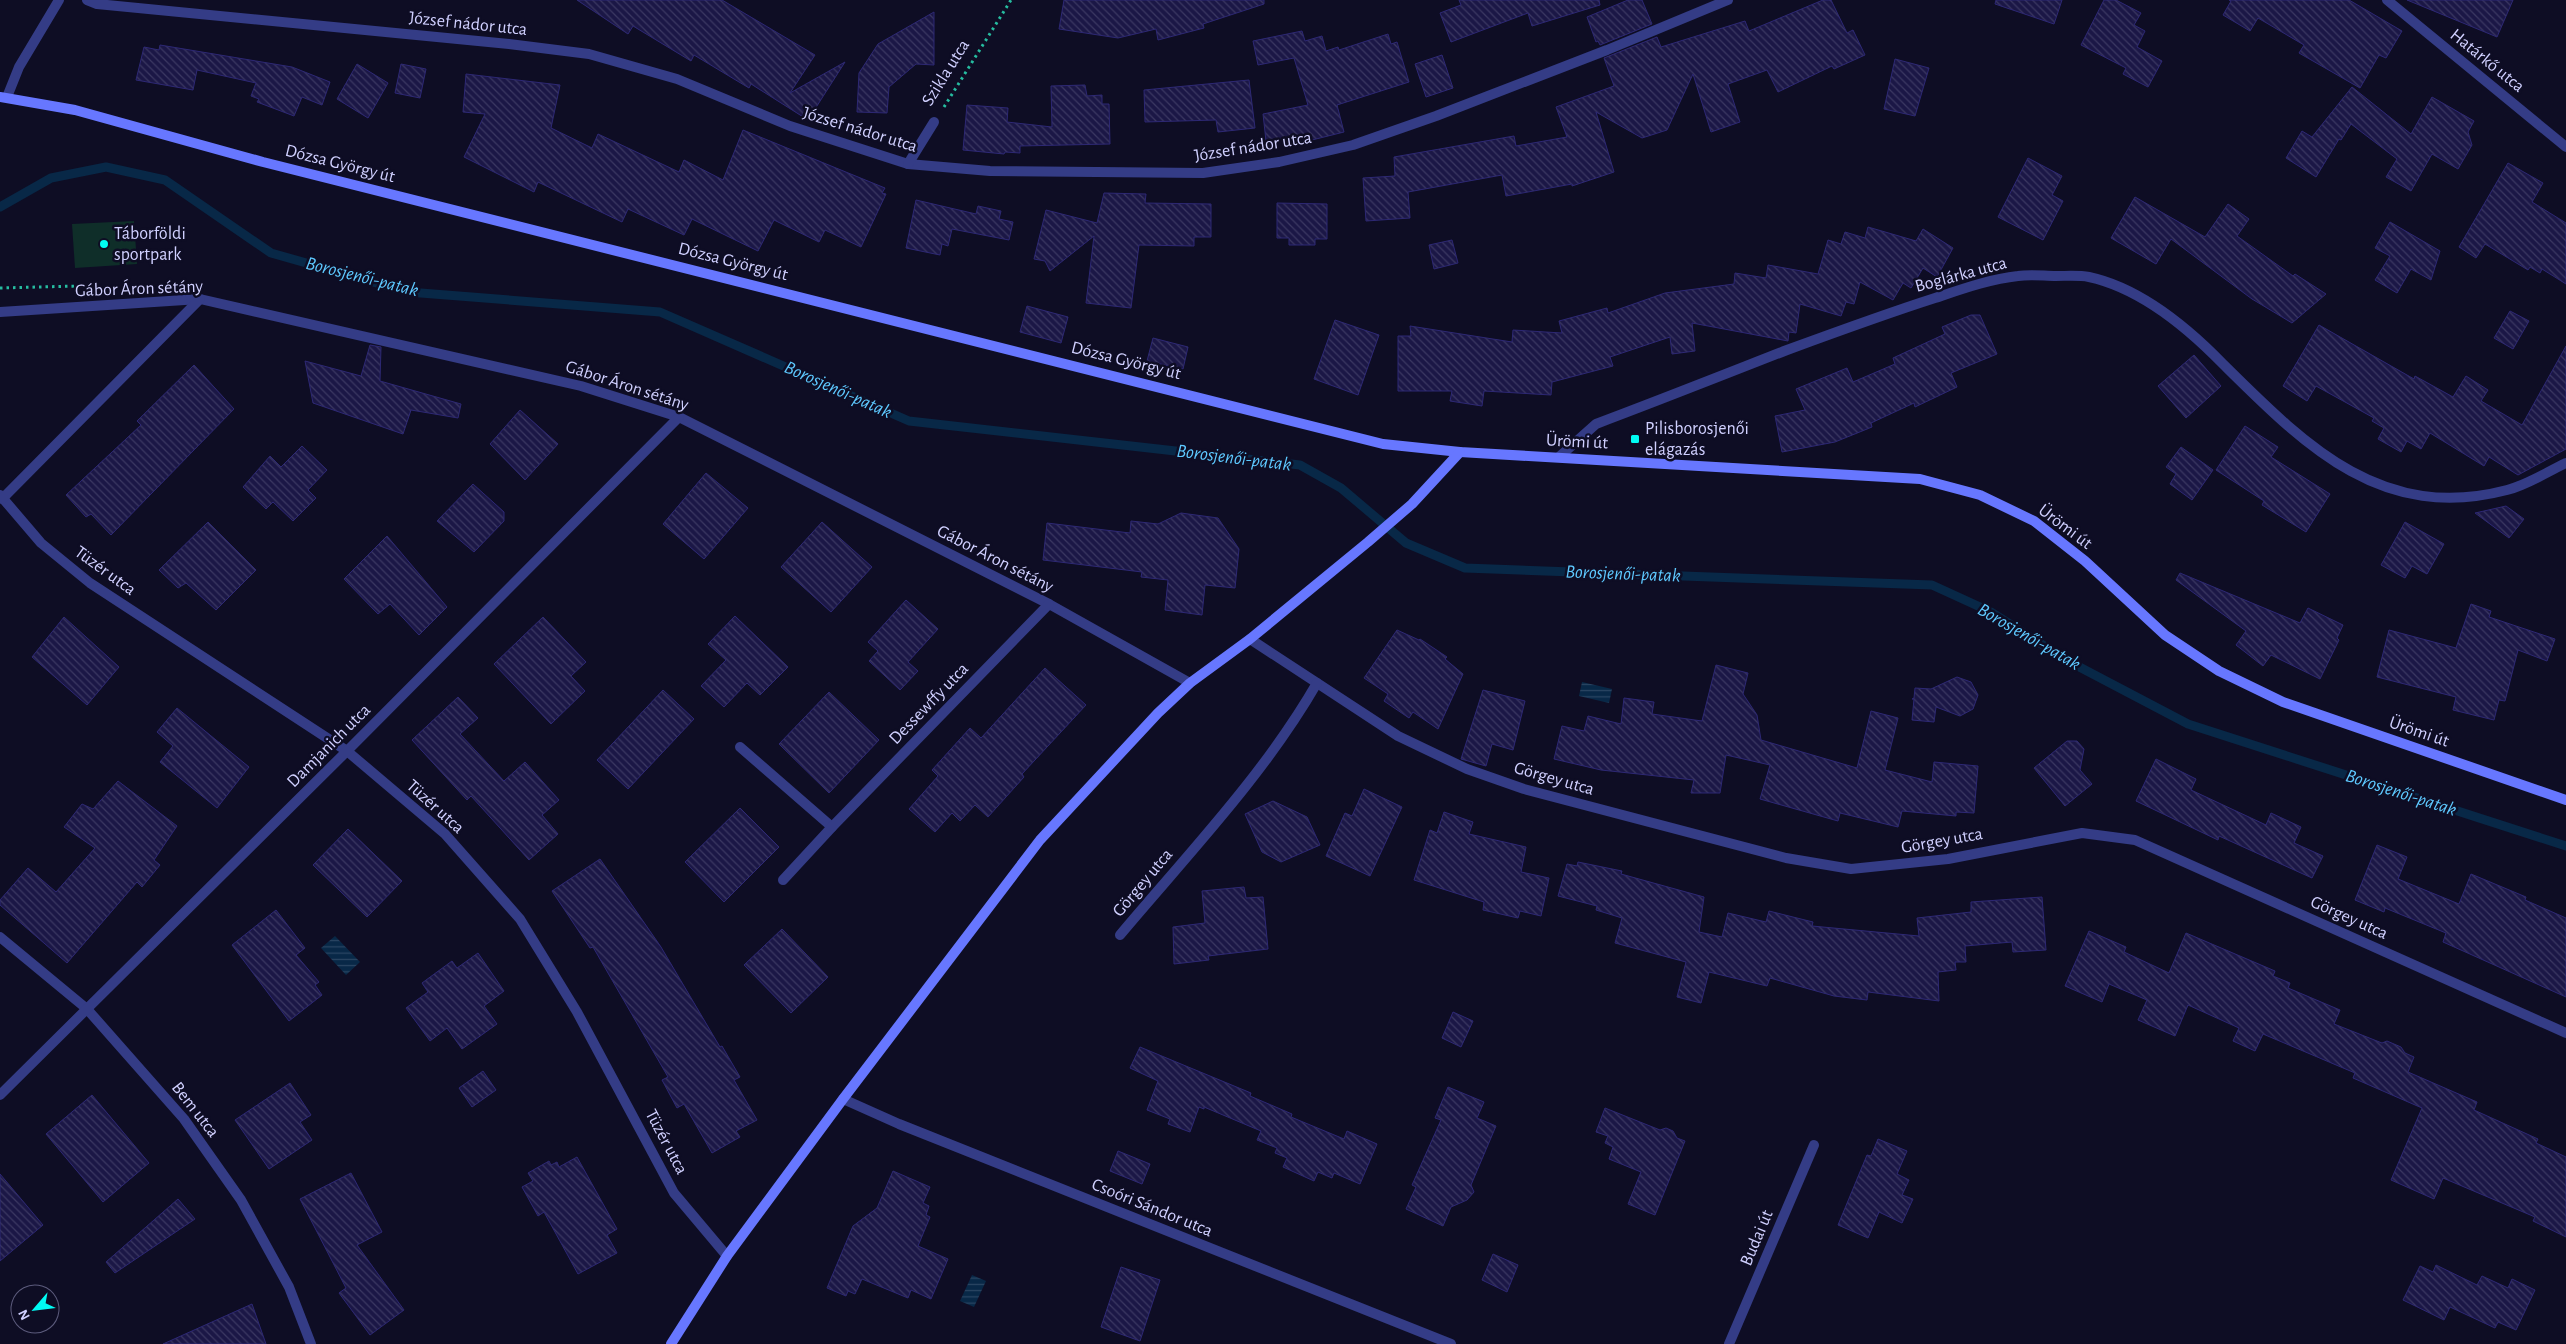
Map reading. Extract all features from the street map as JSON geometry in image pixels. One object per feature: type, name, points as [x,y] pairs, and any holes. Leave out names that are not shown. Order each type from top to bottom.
[{"type":"main road","name":"Dózsa György út","points":[[3,97],[75,110],[263,162],[1383,444],[1460,452]]},
{"type":"main road","name":"Ürömi út","points":[[1460,452],[1920,479],[1980,495],[2034,520],[2085,561],[2165,635],[2219,671],[2283,702],[2566,800]]},
{"type":"main road","points":[[671,1344],[727,1256],[843,1099],[1040,840],[1158,713],[1190,683],[1250,639],[1368,542],[1412,504],[1460,452]]},
{"type":"street","points":[[3,97],[59,0]]},
{"type":"street","name":"József nádor utca","points":[[87,0],[97,4],[124,7],[509,44],[590,54],[677,79],[790,126],[908,164],[990,171],[1203,173],[1279,162],[1353,145],[1436,116],[1607,50],[1728,0]]},
{"type":"street","name":"Határkő utca","points":[[2387,0],[2566,147]]},
{"type":"street","name":"Szikla utca","points":[[908,164],[934,122]]},
{"type":"street","name":"Boglárka utca","points":[[1559,458],[1596,424],[1890,312],[1978,284],[2019,275],[2088,277],[2155,305],[2208,349],[2304,441],[2330,459],[2365,478],[2401,493],[2441,499],[2472,497],[2510,489],[2566,463]]},
{"type":"street","points":[[1,497],[200,300]]},
{"type":"street","name":"Gábor Áron sétány","points":[[0,312],[200,300],[581,386],[679,417],[1049,604],[1190,683]]},
{"type":"street","name":"Damjanich utca","points":[[0,1095],[347,752],[679,417]]},
{"type":"street","name":"Tüzér utca","points":[[1,497],[41,543],[90,583],[347,752],[445,834],[520,919],[577,1012],[674,1193],[727,1256]]},
{"type":"street","name":"Dessewffy utca","points":[[783,880],[832,826],[1049,604]]},
{"type":"street","name":"Görgey utca","points":[[1250,639],[1398,736],[1467,769],[1524,789],[1786,858],[1851,869],[1948,858],[2082,833],[2134,840],[2566,1033]]},
{"type":"street","name":"Görgey utca","points":[[1120,935],[1243,789],[1298,717],[1317,683]]},
{"type":"street","points":[[740,748],[832,826]]},
{"type":"street","name":"Bem utca","points":[[0,938],[87,1009],[184,1118],[241,1200],[289,1287],[311,1344]]},
{"type":"street","name":"Csoóri Sándor utca","points":[[843,1099],[899,1124],[1451,1344]]},
{"type":"street","name":"Budai út","points":[[1729,1344],[1814,1145]]},
{"type":"path","name":"Szikla utca","points":[[934,122],[1011,0]]},
{"type":"path","points":[[0,288],[88,286]]},
{"type":"green space","name":"Táborföldi sportpark","points":[[134,221],[137,264],[75,268],[72,224]]},
{"type":"water","points":[[1582,682],[1612,689],[1609,703],[1579,696]]},
{"type":"water","points":[[335,936],[360,962],[346,975],[321,948]]},
{"type":"water","points":[[972,1275],[986,1281],[974,1307],[960,1301]]},
{"type":"building","points":[[577,0],[722,0],[815,55],[790,93],[845,62],[808,120],[751,84],[749,88],[694,55],[691,61],[633,26],[628,34]]},
{"type":"building","points":[[1064,0],[1264,0],[1264,4],[1203,24],[1204,28],[1158,40],[1156,29],[1118,38],[1059,29]]},
{"type":"building","points":[[1459,0],[1599,0],[1600,5],[1532,26],[1528,13],[1451,42],[1440,13],[1461,5]]},
{"type":"building","points":[[1628,0],[1642,0],[1652,24],[1600,45],[1598,41],[1596,42],[1587,17]]},
{"type":"building","points":[[1823,0],[1831,0],[1847,33],[1853,30],[1865,55],[1834,69],[1832,66],[1778,92],[1767,70],[1728,84],[1740,122],[1711,132],[1693,74],[1667,130],[1642,138],[1596,112],[1614,172],[1572,186],[1572,184],[1506,196],[1502,175],[1408,192],[1410,218],[1366,221],[1363,178],[1395,176],[1394,157],[1514,136],[1516,146],[1567,137],[1556,107],[1614,86],[1604,58],[1657,37],[1661,47],[1745,21],[1749,31]]},
{"type":"building","points":[[1996,0],[2062,0],[2054,24],[1995,4]]},
{"type":"building","points":[[2104,0],[2116,0],[2141,13],[2134,25],[2145,31],[2137,47],[2162,61],[2148,87],[2123,74],[2126,68],[2081,45]]},
{"type":"building","points":[[2229,0],[2349,0],[2402,31],[2386,58],[2379,55],[2360,88],[2299,53],[2304,45],[2258,18],[2250,31],[2223,15],[2231,1]]},
{"type":"building","points":[[2407,0],[2513,0],[2497,37]]},
{"type":"building","points":[[934,12],[934,65],[916,64],[889,87],[887,113],[857,112],[859,73],[878,44]]},
{"type":"building","points":[[1302,31],[1305,41],[1322,36],[1326,51],[1338,47],[1339,50],[1388,34],[1391,44],[1397,42],[1409,82],[1337,105],[1344,132],[1312,140],[1310,135],[1266,141],[1263,114],[1308,105],[1294,58],[1258,65],[1253,41]]},
{"type":"building","points":[[160,45],[292,67],[330,82],[322,105],[302,97],[294,116],[257,102],[259,99],[251,96],[256,83],[197,70],[193,90],[136,80],[144,47],[159,50]]},
{"type":"building","points":[[1442,55],[1453,88],[1426,97],[1415,64]]},
{"type":"building","points":[[1895,59],[1929,68],[1915,116],[1884,109]]},
{"type":"building","points":[[357,64],[388,83],[368,118],[337,99]]},
{"type":"building","points":[[401,64],[426,69],[420,98],[395,93]]},
{"type":"building","points":[[466,74],[560,85],[551,128],[592,148],[598,134],[679,172],[684,160],[723,180],[743,130],[885,188],[882,193],[886,194],[861,247],[825,230],[819,242],[774,220],[758,251],[692,219],[684,235],[628,209],[622,222],[538,182],[534,192],[464,157],[485,114],[463,112]]},
{"type":"building","points":[[1249,80],[1255,128],[1218,132],[1216,120],[1145,122],[1144,90]]},
{"type":"building","points":[[1085,85],[1087,96],[1102,95],[1102,104],[1109,104],[1110,144],[1020,146],[1020,153],[1005,152],[1004,154],[963,150],[967,105],[1008,108],[1007,122],[1052,127],[1051,86]]},
{"type":"building","points":[[2352,87],[2411,134],[2432,97],[2474,121],[2468,132],[2472,145],[2458,169],[2432,154],[2411,191],[2386,177],[2397,159],[2351,124],[2341,140],[2339,139],[2316,177],[2286,158],[2302,131],[2312,137]]},
{"type":"building","points":[[2028,158],[2062,176],[2052,195],[2063,201],[2043,240],[1998,217]]},
{"type":"building","points":[[2508,163],[2543,183],[2532,202],[2566,223],[2566,284],[2542,269],[2540,273],[2530,267],[2528,270],[2485,244],[2476,258],[2459,247]]},
{"type":"building","points":[[1104,193],[1146,194],[1145,203],[1211,204],[1211,237],[1194,237],[1194,246],[1139,245],[1131,308],[1086,303],[1094,236],[1050,271],[1045,261],[1034,259],[1046,210],[1097,223]]},
{"type":"building","points":[[2135,197],[2205,237],[2228,204],[2249,219],[2237,236],[2293,276],[2295,274],[2326,294],[2292,323],[2252,299],[2171,239],[2156,264],[2111,238]]},
{"type":"building","points":[[916,200],[976,214],[978,206],[1001,211],[999,219],[1013,222],[1009,240],[952,229],[948,246],[942,244],[940,255],[906,248]]},
{"type":"building","points":[[1277,203],[1327,204],[1327,239],[1315,239],[1315,245],[1289,245],[1289,238],[1277,238]]},
{"type":"building","points":[[2390,222],[2440,251],[2431,280],[2411,269],[2397,293],[2375,280],[2390,256],[2375,248]]},
{"type":"building","points":[[1868,227],[1916,241],[1923,229],[1953,248],[1937,277],[1923,268],[1911,288],[1903,283],[1893,300],[1860,282],[1854,304],[1846,302],[1841,316],[1800,304],[1796,333],[1789,332],[1788,341],[1692,323],[1695,351],[1672,354],[1670,337],[1610,357],[1613,366],[1552,382],[1551,395],[1484,391],[1482,406],[1450,401],[1452,391],[1398,391],[1398,336],[1411,336],[1410,326],[1512,342],[1513,330],[1562,333],[1559,321],[1607,308],[1608,313],[1665,293],[1734,284],[1735,273],[1766,278],[1768,265],[1818,274],[1828,240],[1841,244],[1845,232],[1865,238]]},
{"type":"building","points":[[1452,240],[1458,263],[1434,269],[1429,245]]},
{"type":"building","points":[[1027,306],[1068,317],[1061,343],[1020,332]]},
{"type":"building","points":[[2510,311],[2529,321],[2513,349],[2494,338]]},
{"type":"building","points":[[1971,315],[1980,315],[1997,354],[1951,373],[1957,387],[1915,407],[1914,403],[1871,423],[1872,427],[1835,442],[1782,452],[1775,416],[1805,410],[1796,389],[1847,368],[1853,382],[1895,364],[1893,358],[1945,334],[1942,327]]},
{"type":"building","points":[[1335,320],[1379,335],[1358,395],[1314,379]]},
{"type":"building","points":[[2319,325],[2414,379],[2415,376],[2453,397],[2466,376],[2488,390],[2481,401],[2522,425],[2566,346],[2566,449],[2518,475],[2489,457],[2484,466],[2430,433],[2421,449],[2407,441],[2401,452],[2378,439],[2384,428],[2372,421],[2374,418],[2316,386],[2307,401],[2283,386]]},
{"type":"building","points":[[1153,338],[1188,347],[1183,369],[1147,361]]},
{"type":"building","points":[[370,345],[381,347],[380,381],[461,404],[458,418],[411,410],[403,434],[313,403],[305,361],[361,376]]},
{"type":"building","points":[[2194,355],[2221,386],[2186,418],[2158,386]]},
{"type":"building","points":[[194,365],[234,409],[111,535],[91,514],[86,517],[66,495],[141,425],[137,421]]},
{"type":"building","points":[[520,410],[558,444],[525,480],[490,444]]},
{"type":"building","points":[[2245,426],[2278,447],[2271,457],[2330,494],[2306,532],[2262,505],[2264,501],[2216,470]]},
{"type":"building","points":[[302,446],[327,470],[308,490],[316,498],[293,521],[273,502],[266,509],[243,487],[270,456],[281,467]]},
{"type":"building","points":[[2181,447],[2213,470],[2192,500],[2170,484],[2176,474],[2166,467]]},
{"type":"building","points":[[706,473],[748,508],[704,559],[663,524]]},
{"type":"building","points":[[473,484],[504,512],[504,521],[474,552],[437,521]]},
{"type":"building","points":[[2506,506],[2524,519],[2509,538],[2475,513]]},
{"type":"building","points":[[1181,513],[1218,518],[1239,549],[1235,588],[1205,585],[1202,615],[1165,610],[1168,580],[1141,577],[1142,572],[1043,560],[1047,523],[1130,533],[1131,521],[1158,524]]},
{"type":"building","points":[[208,522],[256,570],[216,610],[186,583],[178,588],[159,570]]},
{"type":"building","points":[[822,522],[872,567],[831,612],[781,567]]},
{"type":"building","points":[[2405,522],[2444,544],[2427,574],[2412,566],[2405,578],[2381,565]]},
{"type":"building","points":[[387,536],[447,607],[419,635],[390,604],[378,614],[344,579]]},
{"type":"building","points":[[2180,573],[2300,623],[2308,608],[2343,625],[2337,638],[2339,640],[2320,679],[2271,655],[2263,666],[2236,645],[2246,631],[2176,580]]},
{"type":"building","points":[[906,600],[938,629],[908,662],[918,671],[900,690],[869,661],[878,651],[868,642]]},
{"type":"building","points":[[2471,604],[2491,611],[2489,617],[2555,639],[2547,661],[2518,650],[2505,701],[2499,700],[2494,720],[2453,710],[2456,697],[2377,677],[2389,630],[2456,648]]},
{"type":"building","points":[[735,616],[788,667],[760,695],[747,683],[724,707],[701,686],[726,660],[708,644]]},
{"type":"building","points":[[64,617],[119,667],[87,705],[32,657]]},
{"type":"building","points":[[543,617],[586,662],[571,676],[585,691],[551,724],[494,664]]},
{"type":"building","points":[[1397,630],[1420,639],[1447,657],[1445,659],[1463,674],[1438,729],[1413,712],[1409,718],[1384,701],[1388,694],[1364,678]]},
{"type":"building","points":[[1716,665],[1748,673],[1743,694],[1757,715],[1761,740],[1857,768],[1871,711],[1898,718],[1885,770],[1932,782],[1934,762],[1978,766],[1974,813],[1956,812],[1956,816],[1902,811],[1898,827],[1840,813],[1838,821],[1760,799],[1770,765],[1726,755],[1720,793],[1691,793],[1694,780],[1601,770],[1554,759],[1562,726],[1584,731],[1588,716],[1621,724],[1624,698],[1654,702],[1652,714],[1702,721]]},
{"type":"building","points":[[1045,668],[1086,705],[1022,774],[1024,777],[988,817],[975,805],[960,821],[952,813],[935,832],[909,809],[938,776],[932,770],[970,728],[981,738]]},
{"type":"building","points":[[1957,677],[1971,682],[1978,695],[1973,709],[1960,716],[1936,707],[1934,722],[1912,720],[1914,699],[1912,699],[1914,698],[1915,688],[1931,689]]},
{"type":"building","points":[[663,690],[694,719],[628,789],[597,760]]},
{"type":"building","points":[[1483,690],[1525,701],[1513,750],[1492,744],[1486,766],[1461,759]]},
{"type":"building","points":[[829,692],[879,740],[829,793],[779,744]]},
{"type":"building","points":[[458,697],[478,718],[460,734],[504,781],[525,762],[559,800],[542,815],[558,834],[529,860],[471,796],[467,800],[412,740]]},
{"type":"building","points":[[177,708],[249,767],[217,808],[160,762],[173,746],[157,732]]},
{"type":"building","points":[[2067,741],[2077,741],[2084,749],[2080,770],[2092,784],[2065,806],[2034,768]]},
{"type":"building","points":[[2156,759],[2196,779],[2191,790],[2266,825],[2271,813],[2301,827],[2294,843],[2323,856],[2312,878],[2219,836],[2218,840],[2136,801]]},
{"type":"building","points":[[118,781],[177,826],[154,860],[160,865],[142,887],[137,882],[67,963],[0,905],[0,900],[28,868],[56,892],[95,848],[64,827],[82,804],[93,809]]},
{"type":"building","points":[[1364,789],[1402,807],[1370,876],[1326,856],[1345,813],[1352,816]]},
{"type":"building","points":[[1273,801],[1307,817],[1320,845],[1281,862],[1262,852],[1245,814]]},
{"type":"building","points":[[740,808],[779,847],[724,902],[685,862]]},
{"type":"building","points":[[1444,812],[1473,822],[1469,834],[1526,847],[1521,872],[1549,878],[1541,916],[1520,911],[1518,918],[1483,910],[1484,902],[1414,880],[1430,830],[1437,833]]},
{"type":"building","points":[[348,829],[402,881],[367,917],[313,865]]},
{"type":"building","points":[[2377,845],[2407,857],[2398,879],[2459,904],[2471,874],[2526,897],[2525,900],[2566,918],[2566,997],[2443,942],[2446,933],[2385,908],[2384,912],[2355,900]]},
{"type":"building","points":[[600,859],[661,947],[720,1047],[722,1046],[740,1077],[734,1080],[757,1120],[736,1131],[740,1137],[712,1153],[684,1104],[677,1108],[662,1080],[668,1077],[593,947],[590,948],[552,891]]},
{"type":"building","points":[[1578,862],[1622,871],[1621,874],[1704,897],[1699,932],[1722,937],[1728,913],[1766,922],[1769,911],[1813,922],[1812,926],[1919,936],[1917,918],[1971,912],[1971,902],[2042,897],[2046,950],[2013,952],[2012,942],[1965,946],[1966,962],[1955,962],[1956,970],[1938,972],[1939,1001],[1868,992],[1867,1000],[1834,996],[1770,978],[1767,986],[1709,972],[1701,1003],[1677,997],[1686,962],[1615,943],[1622,918],[1596,910],[1597,906],[1558,896],[1567,864],[1577,866]]},
{"type":"building","points":[[1244,887],[1246,898],[1263,897],[1268,949],[1208,956],[1209,960],[1174,964],[1173,927],[1205,923],[1202,891]]},
{"type":"building","points":[[276,910],[305,948],[296,955],[319,982],[315,985],[322,995],[289,1021],[232,945]]},
{"type":"building","points":[[782,929],[828,977],[791,1013],[744,965]]},
{"type":"building","points":[[2089,931],[2126,947],[2124,952],[2169,973],[2186,933],[2275,971],[2273,976],[2290,983],[2288,988],[2340,1010],[2334,1024],[2382,1043],[2387,1041],[2401,1047],[2405,1053],[2414,1057],[2408,1072],[2477,1102],[2474,1110],[2538,1139],[2536,1143],[2566,1157],[2566,1237],[2533,1221],[2535,1217],[2443,1178],[2434,1199],[2391,1180],[2422,1108],[2353,1078],[2355,1073],[2263,1034],[2255,1051],[2233,1041],[2239,1028],[2188,1005],[2175,1036],[2138,1020],[2147,1000],[2109,984],[2102,1002],[2065,986]]},
{"type":"building","points":[[478,953],[504,991],[484,1006],[497,1024],[462,1049],[447,1028],[430,1041],[406,1008],[428,992],[422,983],[452,961],[457,968]]},
{"type":"building","points":[[1453,1012],[1473,1021],[1461,1047],[1442,1038]]},
{"type":"building","points":[[1140,1047],[1251,1093],[1250,1096],[1292,1114],[1291,1117],[1344,1139],[1347,1131],[1377,1144],[1360,1184],[1334,1173],[1332,1178],[1318,1172],[1314,1181],[1283,1167],[1287,1158],[1275,1153],[1277,1148],[1257,1140],[1261,1131],[1204,1107],[1204,1109],[1199,1107],[1190,1132],[1168,1124],[1170,1119],[1147,1110],[1158,1081],[1130,1068]]},
{"type":"building","points":[[483,1071],[496,1090],[472,1107],[459,1088]]},
{"type":"building","points":[[290,1083],[311,1115],[300,1122],[312,1140],[269,1169],[235,1120]]},
{"type":"building","points":[[1448,1087],[1484,1102],[1477,1118],[1496,1126],[1471,1185],[1474,1192],[1467,1200],[1451,1207],[1443,1226],[1406,1209],[1416,1187],[1412,1185],[1441,1120],[1435,1118]]},
{"type":"building","points":[[92,1095],[149,1163],[103,1202],[46,1134]]},
{"type":"building","points":[[1605,1108],[1660,1130],[1666,1128],[1673,1131],[1677,1138],[1685,1141],[1655,1215],[1628,1204],[1641,1172],[1609,1159],[1613,1147],[1605,1143],[1608,1136],[1596,1132]]},
{"type":"building","points":[[1878,1139],[1907,1151],[1897,1174],[1909,1180],[1902,1195],[1913,1199],[1902,1223],[1879,1212],[1868,1238],[1838,1225],[1867,1155],[1871,1156]]},
{"type":"building","points":[[1118,1151],[1150,1164],[1142,1184],[1110,1171]]},
{"type":"building","points":[[577,1157],[617,1229],[607,1235],[617,1253],[578,1274],[544,1212],[538,1216],[522,1187],[533,1181],[528,1173],[549,1161],[551,1165],[557,1162],[559,1167]]},
{"type":"building","points":[[893,1171],[930,1187],[923,1203],[929,1206],[926,1215],[930,1217],[918,1246],[948,1259],[931,1299],[911,1290],[908,1298],[862,1279],[855,1294],[848,1291],[846,1296],[827,1288],[853,1226],[877,1208]]},
{"type":"building","points":[[351,1173],[382,1232],[357,1245],[404,1310],[370,1335],[339,1293],[346,1288],[300,1199]]},
{"type":"building","points":[[0,1174],[43,1225],[0,1261]]},
{"type":"building","points":[[178,1199],[195,1219],[115,1273],[106,1262]]},
{"type":"building","points":[[1493,1254],[1518,1265],[1507,1292],[1482,1280]]},
{"type":"building","points":[[2436,1265],[2477,1285],[2482,1276],[2508,1288],[2512,1279],[2535,1290],[2516,1330],[2498,1322],[2495,1328],[2450,1307],[2444,1320],[2403,1300],[2420,1266],[2433,1272]]},
{"type":"building","points":[[1121,1267],[1160,1280],[1140,1341],[1101,1327]]},
{"type":"building","points":[[252,1304],[266,1344],[163,1344]]},
{"type":"waterway","name":"Borosjenői-patak","points":[[0,207],[51,178],[106,167],[165,180],[271,253],[408,292],[660,312],[909,421],[1300,465],[1341,488],[1406,543],[1465,568],[1932,585],[1991,612],[2068,661],[2188,724],[2566,846]]},
{"type":"place","name":"Táborföldi sportpark","points":[[104,244]]},
{"type":"place","name":"Pilisborosjenői elágazás","points":[[1635,439]]}]
